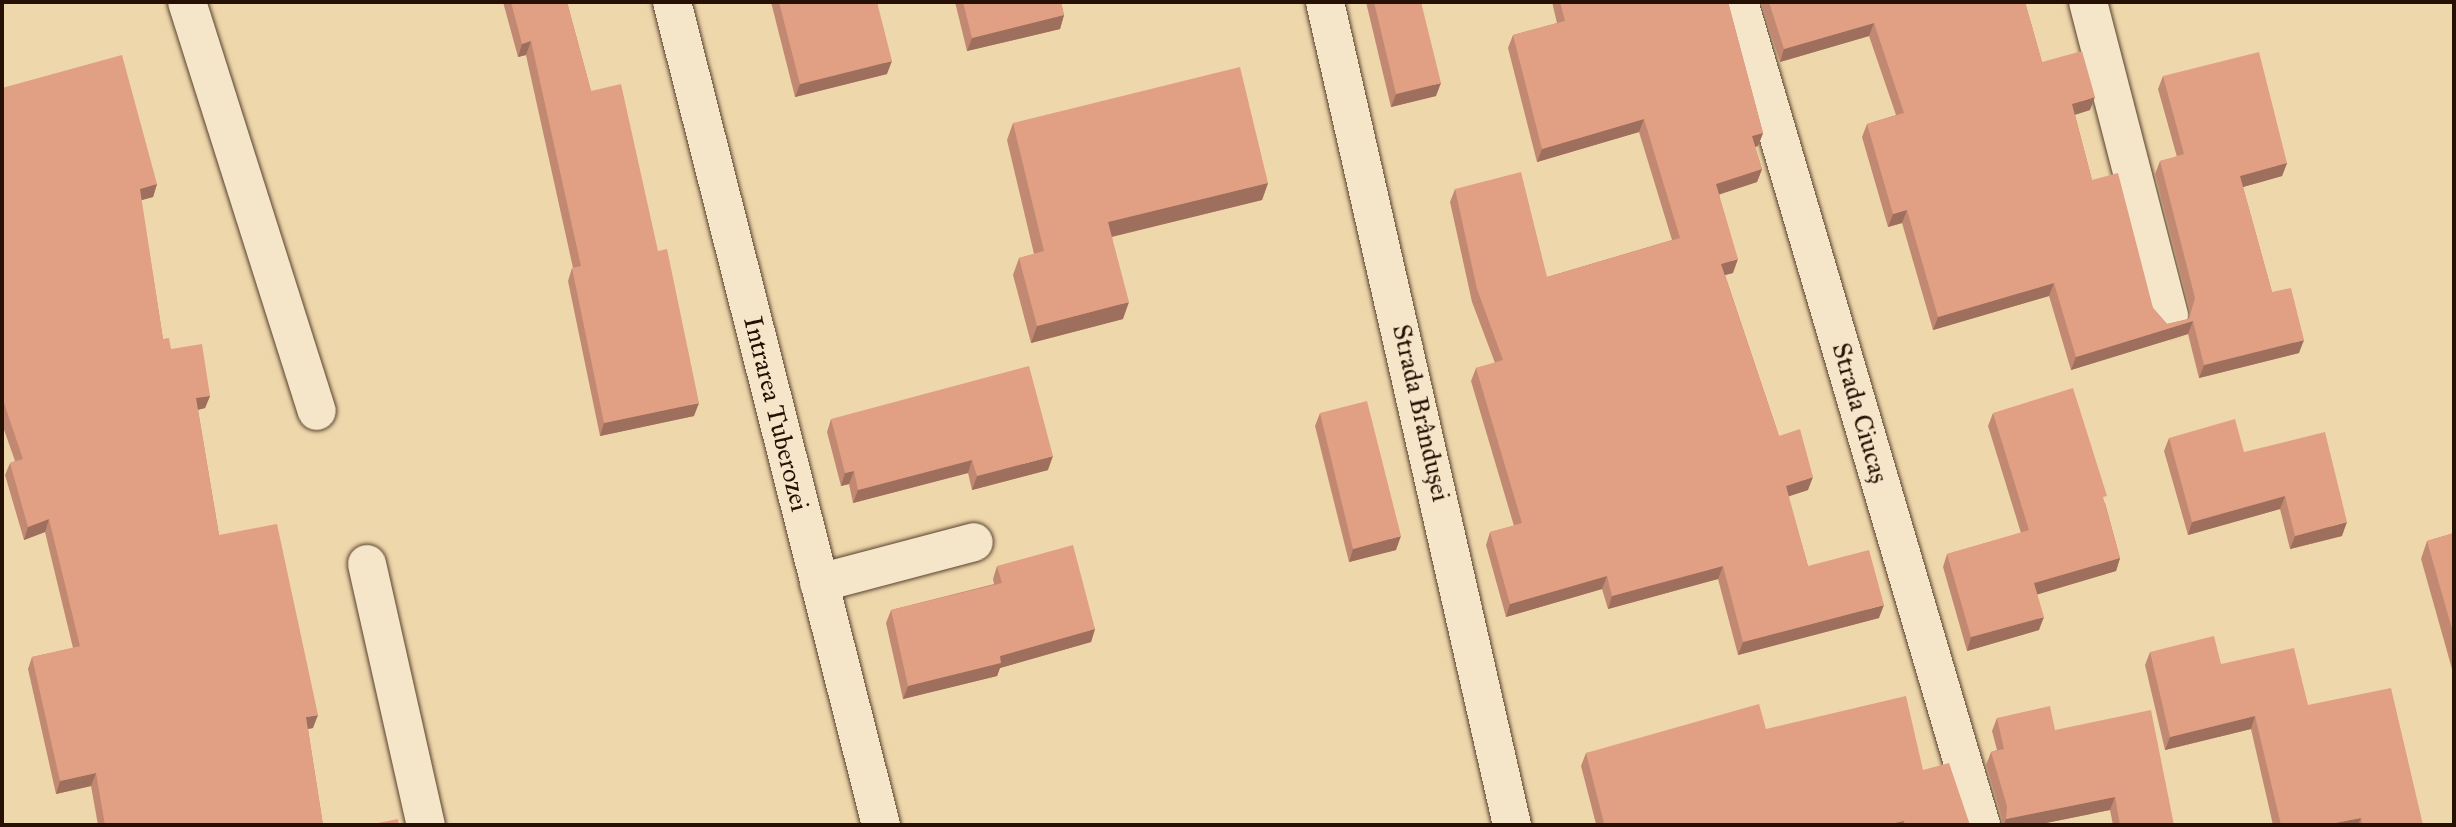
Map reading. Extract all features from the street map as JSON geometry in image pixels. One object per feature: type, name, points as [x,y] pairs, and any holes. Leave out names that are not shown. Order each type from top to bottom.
[{"type":"street","points":[[187,2],[317,411]]},
{"type":"street","name":"Intrarea Tuberozei","points":[[672,2],[881,825]]},
{"type":"street","name":"Strada Brândușei","points":[[1325,2],[1512,825]]},
{"type":"street","name":"Strada Ciucaș","points":[[1739,2],[1981,825]]},
{"type":"street","points":[[2088,2],[2169,316]]},
{"type":"street","points":[[819,583],[974,542]]},
{"type":"street","points":[[367,564],[426,825]]},
{"type":"building","points":[[511,2],[567,2],[591,91],[621,84],[658,251],[667,249],[699,403],[604,423],[572,268],[581,266],[531,41],[522,44]]},
{"type":"building","points":[[779,2],[877,2],[892,61],[800,84]]},
{"type":"building","points":[[963,2],[1061,2],[1064,15],[972,38]]},
{"type":"building","points":[[1374,2],[1421,2],[1441,83],[1396,94]]},
{"type":"building","points":[[1560,2],[1728,2],[1763,133],[1752,136],[1762,169],[1716,184],[1738,259],[1721,264],[1779,436],[1800,429],[1813,477],[1786,486],[1808,566],[1869,550],[1884,605],[1743,642],[1723,566],[1612,596],[1607,576],[1510,604],[1490,532],[1522,523],[1476,368],[1503,360],[1477,289],[1455,189],[1521,172],[1547,277],[1680,238],[1644,119],[1542,149],[1513,35],[1565,21]]},
{"type":"building","points":[[1769,2],[2025,2],[2042,62],[2082,51],[2095,97],[2072,104],[2092,180],[2118,173],[2153,308],[2167,324],[2189,319],[2195,298],[2160,161],[2184,154],[2163,76],[2259,52],[2287,163],[2240,176],[2272,292],[2291,288],[2304,340],[2204,365],[2193,321],[2076,357],[2054,283],[1938,317],[1907,210],[1893,214],[1867,124],[1904,113],[1874,23],[1784,49]]},
{"type":"building","points":[[122,55],[157,184],[140,189],[163,339],[169,338],[171,349],[202,344],[210,396],[196,398],[219,535],[277,524],[318,715],[306,717],[323,825],[105,825],[96,773],[60,781],[32,657],[80,646],[49,519],[28,527],[10,463],[23,459],[2,397],[2,88]]},
{"type":"building","points":[[1240,67],[1268,183],[1108,222],[1129,302],[1037,326],[1019,258],[1044,251],[1013,123]]},
{"type":"building","points":[[1029,366],[1053,456],[977,476],[972,460],[858,490],[854,471],[845,473],[831,419]]},
{"type":"building","points":[[2073,388],[2107,496],[2103,497],[2120,558],[2034,583],[2044,617],[1971,637],[1947,554],[2029,530],[1993,413]]},
{"type":"building","points":[[1367,401],[1401,536],[1353,549],[1320,413]]},
{"type":"building","points":[[2235,419],[2244,452],[2325,432],[2347,522],[2295,536],[2285,496],[2192,522],[2169,438]]},
{"type":"building","points":[[2454,533],[2454,636],[2427,541]]},
{"type":"building","points":[[1073,545],[1095,629],[1000,656],[1001,663],[908,686],[891,610],[1002,583],[997,566]]},
{"type":"building","points":[[2214,636],[2221,664],[2294,648],[2308,705],[2391,688],[2423,825],[2362,825],[2361,818],[2325,825],[2281,825],[2255,716],[2170,737],[2150,652]]},
{"type":"building","points":[[1906,696],[1923,770],[1949,763],[1970,825],[1905,825],[1904,821],[1885,825],[1591,825],[1604,823],[1586,753],[1759,704],[1766,729]]},
{"type":"building","points":[[2050,706],[2055,730],[2151,710],[2174,825],[2120,825],[2115,797],[2006,819],[2007,806],[1991,752],[2004,749],[1997,718]]},
{"type":"building","points":[[398,819],[399,825],[368,825]]}]
